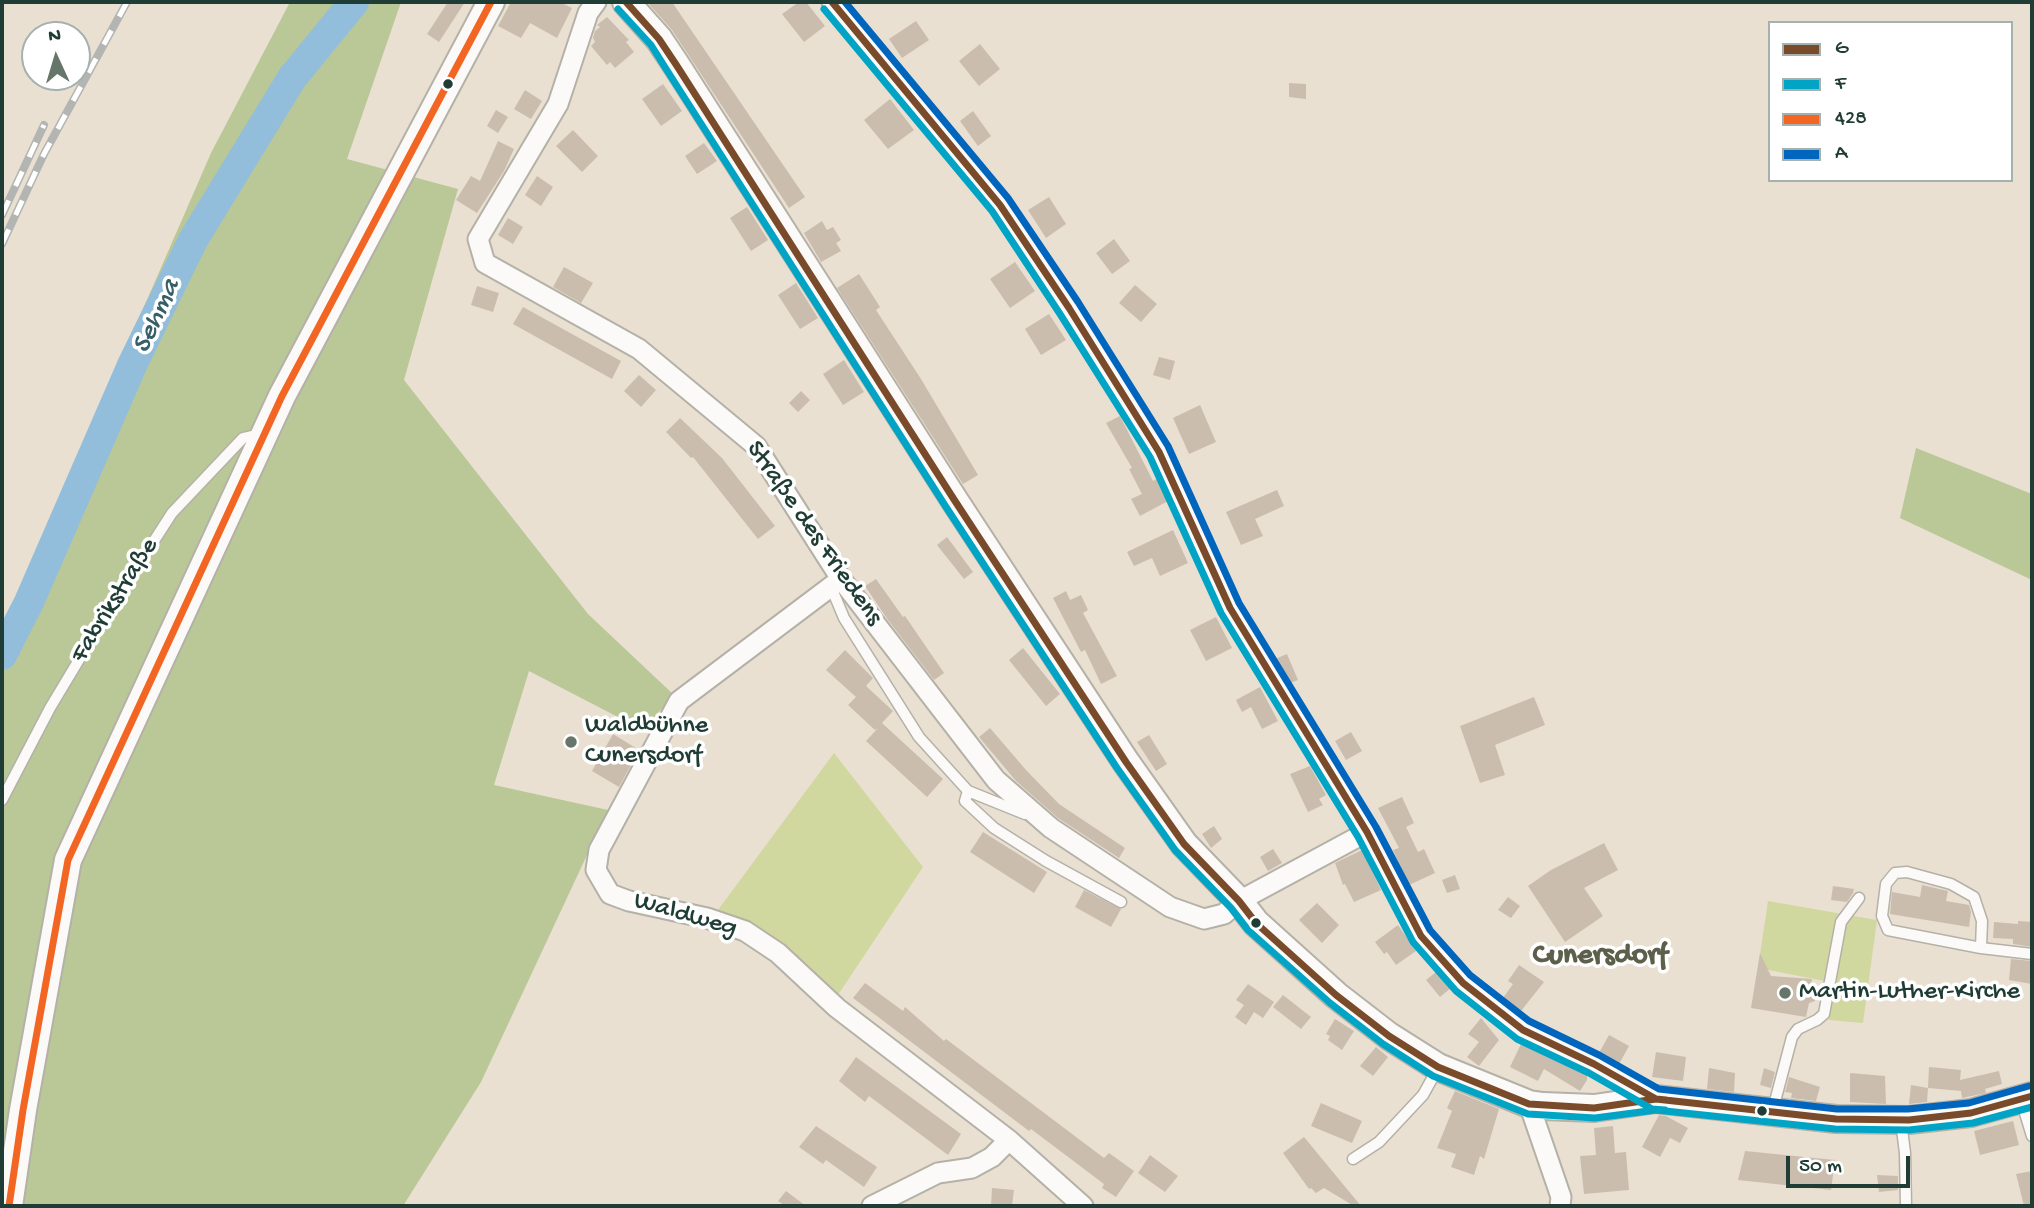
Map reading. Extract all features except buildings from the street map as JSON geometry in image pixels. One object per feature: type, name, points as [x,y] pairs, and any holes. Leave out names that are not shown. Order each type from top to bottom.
[{"type":"main road","points":[[9,1206],[23,1110],[68,860],[288,384],[491,2]]},
{"type":"main road","points":[[626,2],[659,40],[677,66],[947,489],[1126,762],[1184,844],[1239,901],[1256,923],[1336,995],[1389,1036],[1438,1067],[1529,1104],[1594,1108],[1656,1099],[1836,1119],[1900,1120],[1971,1112],[2027,1098]]},
{"type":"street","name":"Straße des Friedens","points":[[596,2],[588,13],[558,104],[478,239],[485,263],[639,349],[756,446],[836,583],[996,780],[1042,820],[1170,907],[1204,919],[1223,914],[1239,901],[1367,832]]},
{"type":"street","points":[[832,2],[1000,205],[1069,308],[1159,452],[1230,608],[1367,832],[1421,936],[1463,983],[1522,1030],[1656,1099]]},
{"type":"street","name":"Waldweg","points":[[836,583],[679,701],[599,850],[596,870],[610,894],[629,901],[707,918],[745,931],[778,954],[837,1008],[1009,1140],[1083,1206]]},
{"type":"street","points":[[1529,1104],[1561,1197],[1560,1206]]},
{"type":"street","points":[[872,1206],[938,1173],[972,1168],[992,1157],[1009,1140]]},
{"type":"lane","name":"Fabrikstraße","points":[[2,800],[56,697],[172,513],[243,438],[264,433]]},
{"type":"lane","points":[[836,583],[844,618],[919,737],[968,791],[1042,820]]},
{"type":"lane","points":[[968,791],[965,801],[994,828],[1046,861],[1121,902]]},
{"type":"lane","points":[[1981,948],[1982,921],[1974,897],[1951,884],[1907,872],[1895,873],[1886,884],[1882,916],[1888,930],[1981,948],[2032,954]]},
{"type":"lane","points":[[1772,1111],[1792,1037],[1798,1029],[1824,1014],[1841,922],[1859,898]]},
{"type":"lane","points":[[1353,1159],[1379,1142],[1423,1095],[1438,1067]]},
{"type":"lane","points":[[2027,1098],[2032,1136]]},
{"type":"lane","points":[[1900,1120],[1905,1153],[1906,1206]]},
{"type":"green space","points":[[290,2],[401,2],[347,159],[458,189],[404,380],[588,614],[674,695],[643,730],[529,671],[494,785],[608,810],[481,1082],[403,1206],[2,1206],[2,658],[21,589],[211,153]]},
{"type":"green space","points":[[1916,448],[2032,494],[2032,580],[1900,518]]},
{"type":"green space","points":[[834,753],[923,867],[836,998],[715,914]]},
{"type":"green space","points":[[1768,901],[1877,920],[1863,1023],[1829,1020],[1835,983],[1758,968]]},
{"type":"waterway","name":"Sehma","points":[[2,655],[29,602],[133,363],[193,240],[292,78],[354,2]]},
{"type":"railway","points":[[2,244],[44,154],[127,2]]},
{"type":"railway","points":[[2,215],[44,125]]},
{"type":"transit line","name":"428","points":[[9,1206],[23,1110],[68,860],[282,396],[491,2]]},
{"type":"transit line","name":"G","points":[[626,2],[659,39],[677,66],[955,501],[1126,762],[1184,844],[1239,901],[1256,923],[1336,995],[1389,1036],[1438,1067],[1529,1104],[1594,1108],[1656,1099],[1836,1119],[1909,1120],[1971,1113],[2032,1096]]},
{"type":"transit line","name":"G","points":[[832,2],[1000,205],[1069,308],[1159,452],[1230,608],[1367,832],[1421,936],[1463,983],[1523,1030],[1594,1064],[1656,1099],[1666,1100]]},
{"type":"transit line","name":"A","points":[[845,2],[1008,198],[1078,302],[1168,446],[1239,603],[1376,827],[1430,930],[1470,975],[1529,1021],[1599,1055],[1659,1089],[1837,1109],[1908,1109],[1969,1103],[2029,1086]]},
{"type":"transit line","name":"F","points":[[618,9],[651,45],[946,507],[1117,768],[1175,850],[1231,908],[1248,930],[1330,1003],[1383,1044],[1433,1076],[1528,1114],[1595,1118],[1656,1110],[1835,1129],[1909,1130],[1973,1123],[2032,1107]]},
{"type":"transit line","name":"F","points":[[824,9],[992,211],[1060,314],[1150,457],[1221,613],[1358,837],[1413,942],[1456,991],[1517,1039],[1589,1073],[1652,1109],[1665,1110]]},
{"type":"place","name":"Waldbühne Cunersdorf","points":[[571,742]]},
{"type":"place","name":"Martin-Luther-Kirche","points":[[1785,993]]},
{"type":"district","name":"Cunersdorf","points":[[1600,957]]}]
